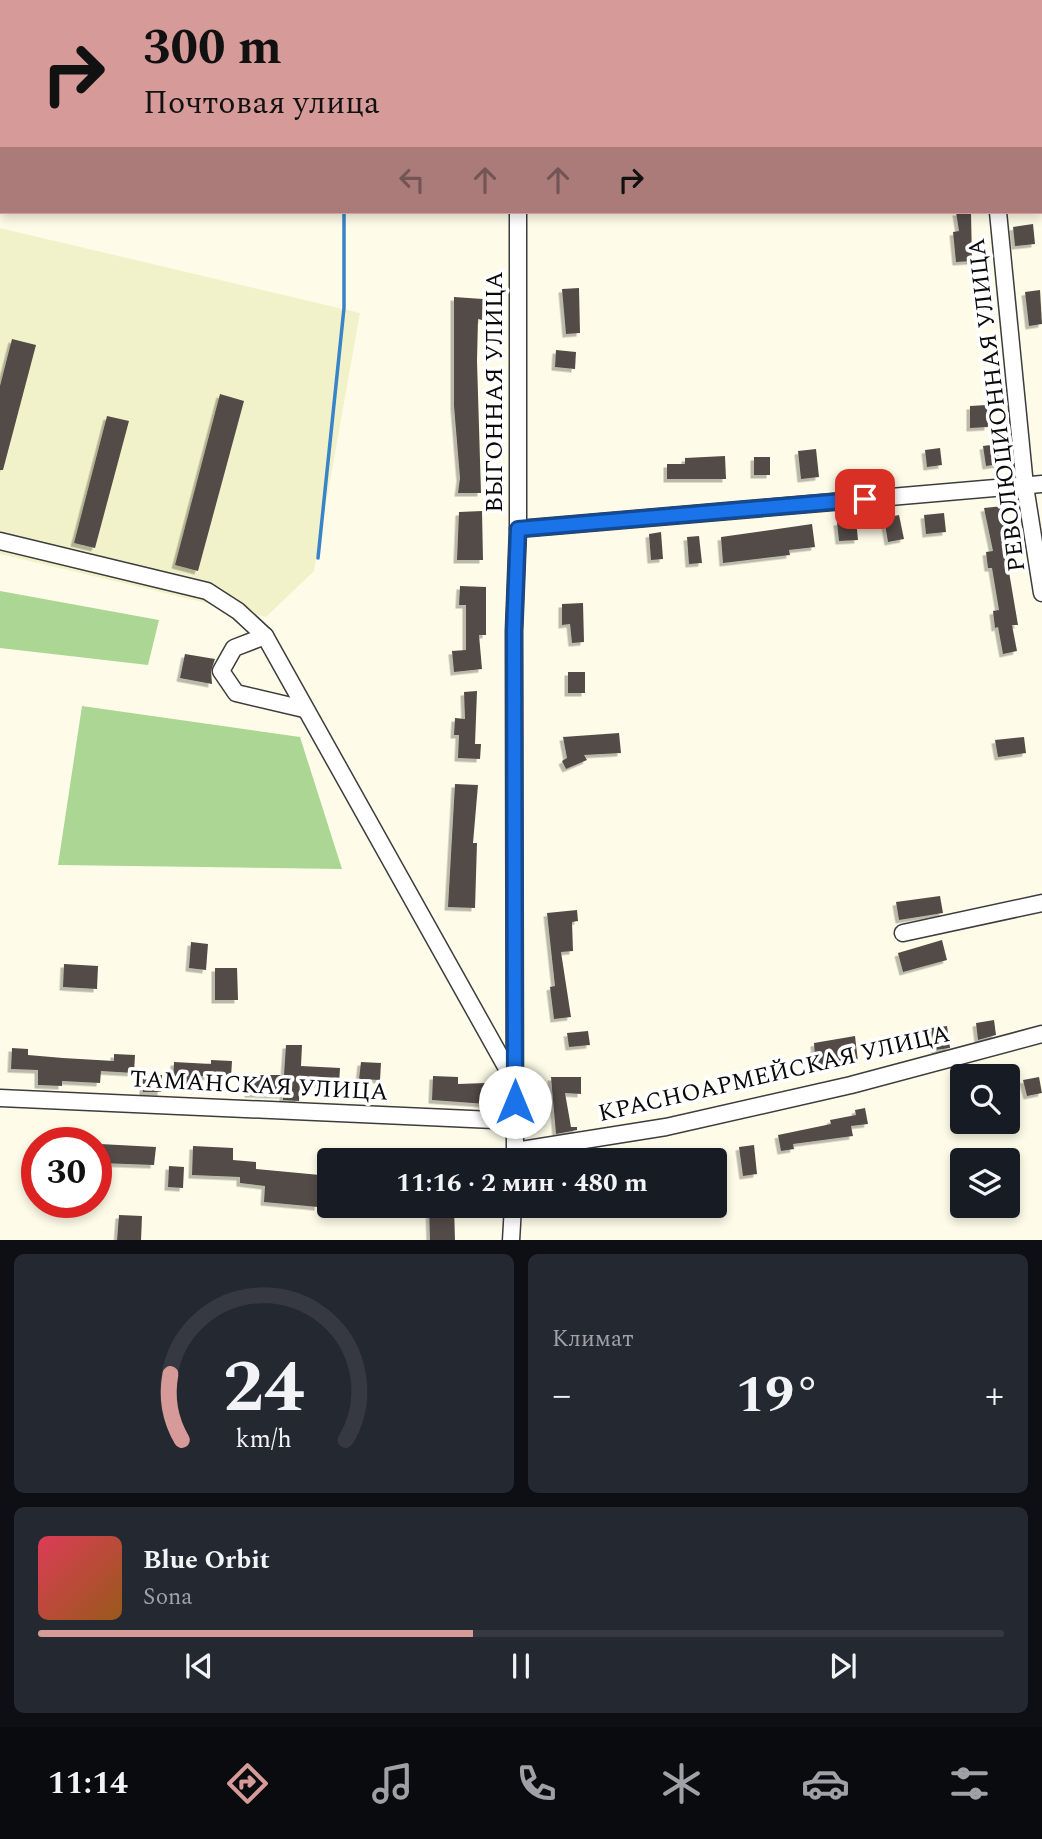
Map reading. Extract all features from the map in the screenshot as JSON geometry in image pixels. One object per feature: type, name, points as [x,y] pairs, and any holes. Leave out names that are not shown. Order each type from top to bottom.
[{"type":"street","name":"ВЫГОННАЯ УЛИЦА","points":[[515,1148],[514,631],[518,529],[518,214]]},
{"type":"street","name":"РЕВОЛЮЦИОННАЯ УЛИЦА","points":[[998,214],[1025,486],[1042,593]]},
{"type":"street","points":[[518,529],[1042,484]]},
{"type":"street","points":[[0,541],[206,591],[238,611],[265,636],[515,1083]]},
{"type":"street","points":[[265,636],[234,648],[221,671],[236,693],[304,709]]},
{"type":"street","points":[[903,933],[1042,903]]},
{"type":"street","name":"КРАСНОАРМЕЙСКАЯ УЛИЦА","points":[[557,1148],[666,1127],[851,1085],[1042,1034]]},
{"type":"street","name":"ТАМАНСКАЯ УЛИЦА","points":[[0,1098],[515,1121]]},
{"type":"street","points":[[511,1240],[512,1218]]},
{"type":"green space","points":[[0,228],[360,313],[314,571],[266,617],[0,554]]},
{"type":"green space","points":[[0,591],[159,620],[148,665],[0,648]]},
{"type":"green space","points":[[82,706],[300,737],[342,869],[58,865]]},
{"type":"building","points":[[956,214],[971,214],[972,261],[956,262],[953,232],[959,231]]},
{"type":"building","points":[[1033,224],[1035,244],[1015,246],[1013,227]]},
{"type":"building","points":[[579,288],[580,333],[566,334],[562,289]]},
{"type":"building","points":[[1040,290],[1042,324],[1029,326],[1025,292]]},
{"type":"building","points":[[454,297],[483,299],[482,320],[478,319],[477,361],[481,493],[458,493],[460,478],[454,406]]},
{"type":"building","points":[[12,339],[36,345],[3,470],[0,470],[0,386]]},
{"type":"building","points":[[556,350],[576,352],[575,369],[555,367]]},
{"type":"building","points":[[220,394],[244,401],[198,571],[175,565]]},
{"type":"building","points":[[987,405],[988,427],[970,428],[970,406]]},
{"type":"building","points":[[107,416],[129,421],[95,548],[74,543]]},
{"type":"building","points":[[998,444],[1000,464],[986,466],[983,446]]},
{"type":"building","points":[[940,448],[942,465],[927,467],[925,450]]},
{"type":"building","points":[[816,449],[819,477],[801,479],[798,451]]},
{"type":"building","points":[[725,456],[726,479],[667,479],[667,464],[685,464],[685,458]]},
{"type":"building","points":[[754,457],[770,457],[770,475],[754,475]]},
{"type":"building","points":[[1003,506],[1009,549],[1013,549],[1015,565],[1008,566],[1018,625],[1012,625],[1017,651],[1003,654],[998,627],[995,628],[993,611],[999,610],[992,568],[988,568],[986,552],[993,551],[984,508]]},
{"type":"building","points":[[482,511],[483,560],[457,560],[459,512]]},
{"type":"building","points":[[944,513],[946,532],[926,534],[924,515]]},
{"type":"building","points":[[899,515],[904,539],[888,542],[884,518]]},
{"type":"building","points":[[856,520],[858,540],[839,541],[837,522]]},
{"type":"building","points":[[812,524],[815,547],[789,550],[790,555],[723,563],[721,537]]},
{"type":"building","points":[[661,532],[663,559],[651,560],[649,534]]},
{"type":"building","points":[[699,536],[702,563],[689,564],[687,537]]},
{"type":"building","points":[[460,586],[486,587],[486,635],[479,635],[482,669],[454,672],[452,651],[466,650],[466,605],[459,605]]},
{"type":"building","points":[[583,603],[584,642],[572,643],[570,624],[562,625],[562,604]]},
{"type":"building","points":[[185,654],[215,659],[211,671],[212,684],[180,678]]},
{"type":"building","points":[[568,672],[585,672],[585,693],[568,693]]},
{"type":"building","points":[[477,691],[475,744],[481,744],[480,759],[458,758],[459,735],[454,735],[455,718],[465,719],[464,692]]},
{"type":"building","points":[[619,733],[621,753],[584,755],[587,760],[566,769],[562,761],[567,758],[563,737]]},
{"type":"building","points":[[1024,737],[1026,753],[998,757],[995,740]]},
{"type":"building","points":[[455,784],[478,785],[473,843],[477,843],[475,908],[448,907]]},
{"type":"building","points":[[940,896],[943,913],[899,920],[896,902]]},
{"type":"building","points":[[577,910],[578,921],[572,922],[573,951],[561,952],[571,1017],[554,1019],[550,987],[555,986],[547,913]]},
{"type":"building","points":[[942,940],[947,960],[903,972],[898,953]]},
{"type":"building","points":[[191,942],[208,944],[206,970],[189,968]]},
{"type":"building","points":[[64,964],[98,966],[97,989],[63,987]]},
{"type":"building","points":[[215,968],[237,968],[238,1000],[215,1000]]},
{"type":"building","points":[[994,1020],[996,1035],[978,1040],[976,1023]]},
{"type":"building","points":[[947,1026],[950,1048],[935,1050],[931,1028]]},
{"type":"building","points":[[588,1031],[590,1045],[569,1047],[567,1033]]},
{"type":"building","points":[[855,1036],[858,1062],[816,1069],[814,1043]]},
{"type":"building","points":[[286,1045],[302,1045],[301,1066],[340,1068],[339,1085],[300,1083],[299,1101],[283,1100],[283,1095],[248,1094],[249,1075],[284,1075]]},
{"type":"building","points":[[12,1048],[28,1049],[28,1055],[114,1061],[114,1054],[135,1055],[134,1073],[101,1071],[100,1083],[62,1081],[62,1086],[38,1085],[38,1070],[11,1069]]},
{"type":"building","points":[[211,1060],[232,1061],[231,1078],[199,1076],[199,1084],[173,1083],[174,1062],[211,1064]]},
{"type":"building","points":[[361,1062],[381,1063],[380,1080],[359,1079]]},
{"type":"building","points":[[143,1075],[162,1075],[161,1092],[143,1092]]},
{"type":"building","points":[[433,1076],[458,1077],[458,1084],[486,1083],[486,1104],[432,1100]]},
{"type":"building","points":[[551,1077],[581,1077],[581,1094],[565,1093],[571,1127],[577,1127],[577,1130],[556,1134]]},
{"type":"building","points":[[1039,1077],[1042,1093],[1027,1096],[1023,1080]]},
{"type":"building","points":[[865,1108],[868,1124],[851,1126],[853,1136],[793,1144],[794,1149],[781,1151],[778,1135],[831,1124],[830,1120],[856,1115],[855,1110]]},
{"type":"building","points":[[112,1145],[156,1147],[154,1165],[112,1163]]},
{"type":"building","points":[[754,1145],[757,1174],[743,1176],[739,1147]]},
{"type":"building","points":[[193,1146],[233,1148],[233,1160],[256,1162],[256,1169],[317,1175],[317,1207],[264,1202],[265,1186],[240,1183],[240,1177],[192,1175]]},
{"type":"building","points":[[169,1166],[184,1167],[183,1188],[168,1187]]},
{"type":"building","points":[[119,1215],[142,1216],[141,1240],[117,1240]]},
{"type":"building","points":[[429,1218],[454,1218],[455,1240],[430,1240]]},
{"type":"waterway","points":[[318,558],[344,308],[344,214]]},
{"type":"route","points":[[515,1102],[514,631],[518,529],[865,499]]}]
